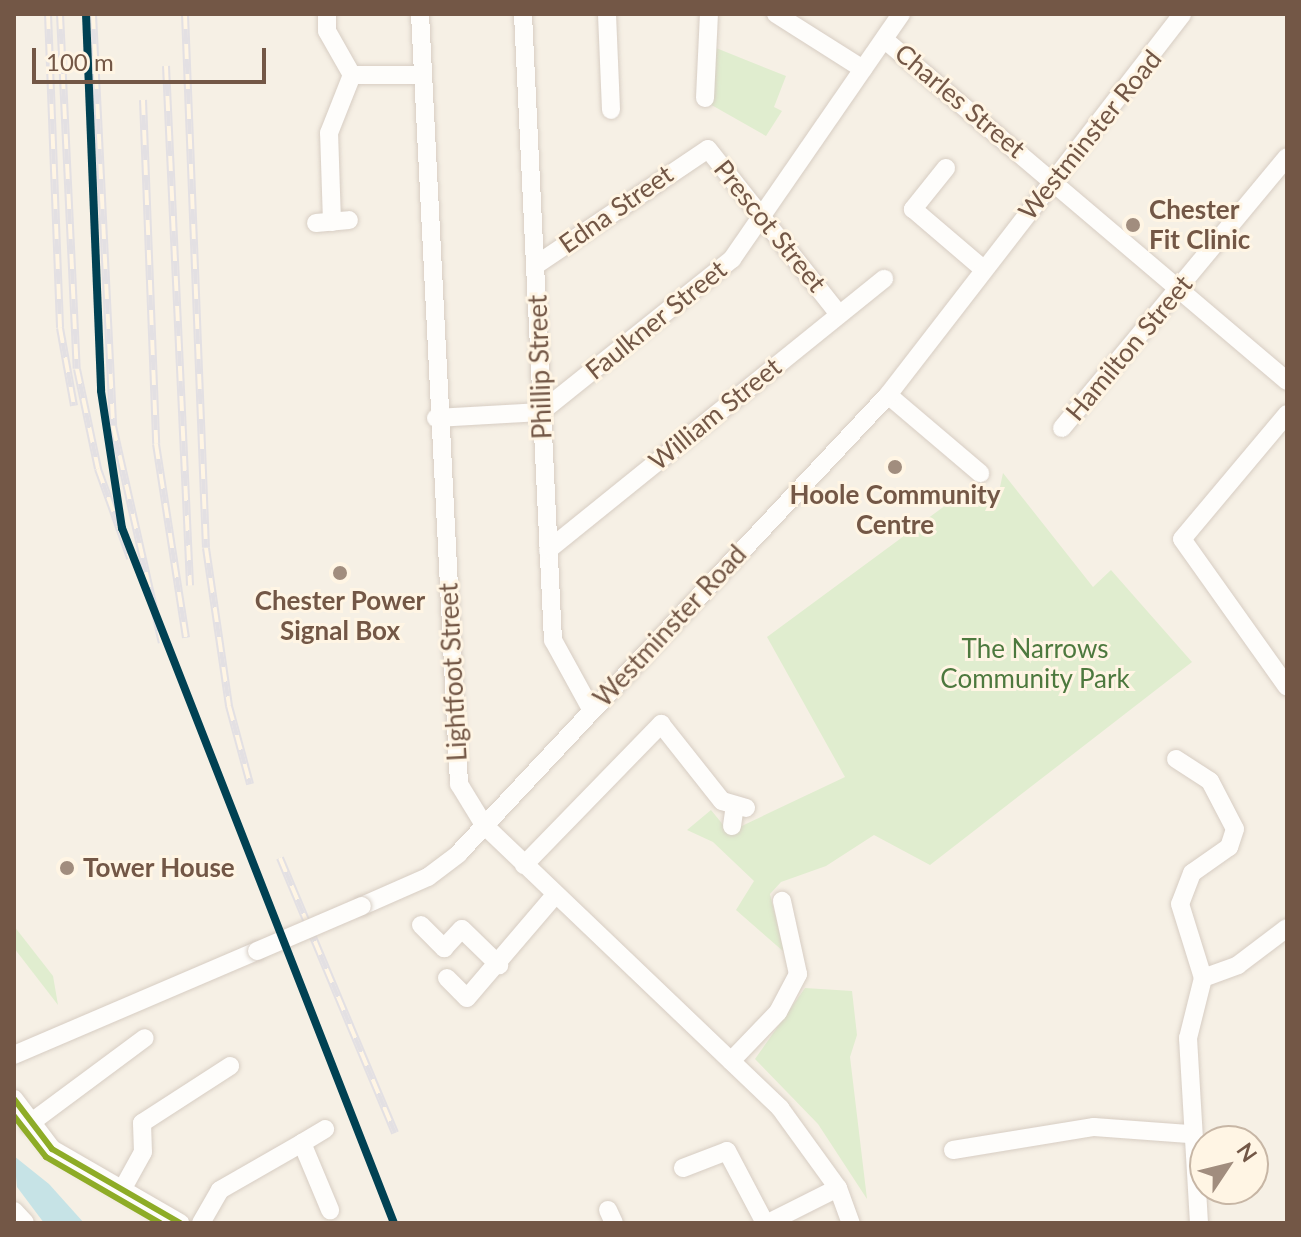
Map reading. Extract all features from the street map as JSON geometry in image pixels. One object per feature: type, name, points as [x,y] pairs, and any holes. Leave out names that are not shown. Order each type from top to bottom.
[{"type":"street","points":[[327,14],[327,31],[352,75]]},
{"type":"street","name":"Lightfoot Street","points":[[420,14],[436,418],[459,784],[484,825],[731,1061],[810,1143],[838,1188],[851,1223]]},
{"type":"street","name":"Phillip Street","points":[[523,14],[553,640],[591,709]]},
{"type":"street","points":[[607,14],[611,110]]},
{"type":"street","points":[[705,98],[709,14]]},
{"type":"street","name":"Faulkner Street","points":[[541,412],[732,259],[901,14]]},
{"type":"street","name":"Westminster Road","points":[[14,1055],[385,896],[447,865],[888,395],[982,268],[1055,180],[1182,14]]},
{"type":"street","points":[[780,15],[863,69]]},
{"type":"street","name":"Charles Street","points":[[885,40],[1055,180],[1287,381]]},
{"type":"street","points":[[352,75],[422,75]]},
{"type":"street","points":[[332,222],[329,133],[352,75]]},
{"type":"street","name":"Prescot Street","points":[[696,152],[708,149],[839,314]]},
{"type":"street","name":"Edna Street","points":[[536,265],[696,152]]},
{"type":"street","name":"Hamilton Street","points":[[1062,428],[1287,157]]},
{"type":"street","points":[[946,168],[913,209],[982,268]]},
{"type":"street","name":"William Street","points":[[548,550],[884,279]]},
{"type":"street","points":[[888,395],[980,473]]},
{"type":"street","points":[[436,418],[541,412]]},
{"type":"street","points":[[1287,414],[1182,539],[1280,659],[1287,687]]},
{"type":"street","points":[[524,865],[661,724],[722,801],[740,806],[732,826]]},
{"type":"street","points":[[953,1150],[1094,1127],[1189,1134],[1188,1038],[1203,978],[1195,938],[1184,924],[1184,888],[1229,847],[1235,829],[1210,781],[1176,759]]},
{"type":"street","points":[[447,978],[467,998],[499,965],[555,895]]},
{"type":"street","points":[[731,1061],[778,1012],[798,974],[782,901]]},
{"type":"street","points":[[421,925],[444,948],[462,929],[499,965]]},
{"type":"street","points":[[1203,978],[1238,965],[1287,928]]},
{"type":"street","points":[[29,1124],[145,1038]]},
{"type":"street","points":[[122,1190],[143,1152],[142,1123],[230,1066]]},
{"type":"street","points":[[14,1099],[29,1124],[52,1149],[180,1223]]},
{"type":"street","points":[[201,1223],[220,1190],[325,1129]]},
{"type":"street","points":[[302,1143],[330,1210]]},
{"type":"street","points":[[683,1168],[727,1151],[766,1223],[838,1188]]},
{"type":"street","points":[[14,1211],[25,1223]]},
{"type":"green space","points":[[716,48],[786,76],[774,107],[782,111],[766,136],[708,103]]},
{"type":"green space","name":"The Narrows Community Park","points":[[1003,473],[1093,587],[1111,570],[1192,662],[930,865],[874,835],[826,866],[781,882],[770,894],[784,952],[736,910],[754,881],[713,842],[687,830],[711,810],[729,832],[845,777],[767,637],[969,488],[987,493],[1000,487]]},
{"type":"green space","points":[[14,926],[53,976],[58,1005],[14,948]]},
{"type":"green space","points":[[805,988],[852,991],[857,1035],[850,1057],[867,1199],[818,1124],[755,1059]]},
{"type":"water","points":[[14,1156],[49,1184],[84,1223],[44,1223],[17,1187]]},
{"type":"railway","points":[[48,14],[60,328],[74,406]]},
{"type":"railway","points":[[60,14],[77,369],[98,469],[130,558]]},
{"type":"railway","points":[[93,14],[113,426],[162,643]]},
{"type":"railway","points":[[185,14],[206,548],[229,706],[250,784]]},
{"type":"railway","points":[[166,66],[190,585]]},
{"type":"railway","points":[[143,100],[156,444],[186,638]]},
{"type":"railway","points":[[280,858],[395,1133]]},
{"type":"transit line","points":[[86,14],[101,391],[122,528],[394,1223]]},
{"type":"transit line","points":[[14,1099],[52,1149],[180,1223]]},
{"type":"transit line","points":[[14,1116],[46,1157],[160,1223]]},
{"type":"place","name":"Chester Fit Clinic","points":[[1133,225]]},
{"type":"place","name":"Hoole Community Centre","points":[[895,467]]},
{"type":"place","name":"Chester Power Signal Box","points":[[340,573]]},
{"type":"place","name":"Tower House","points":[[67,868]]}]
